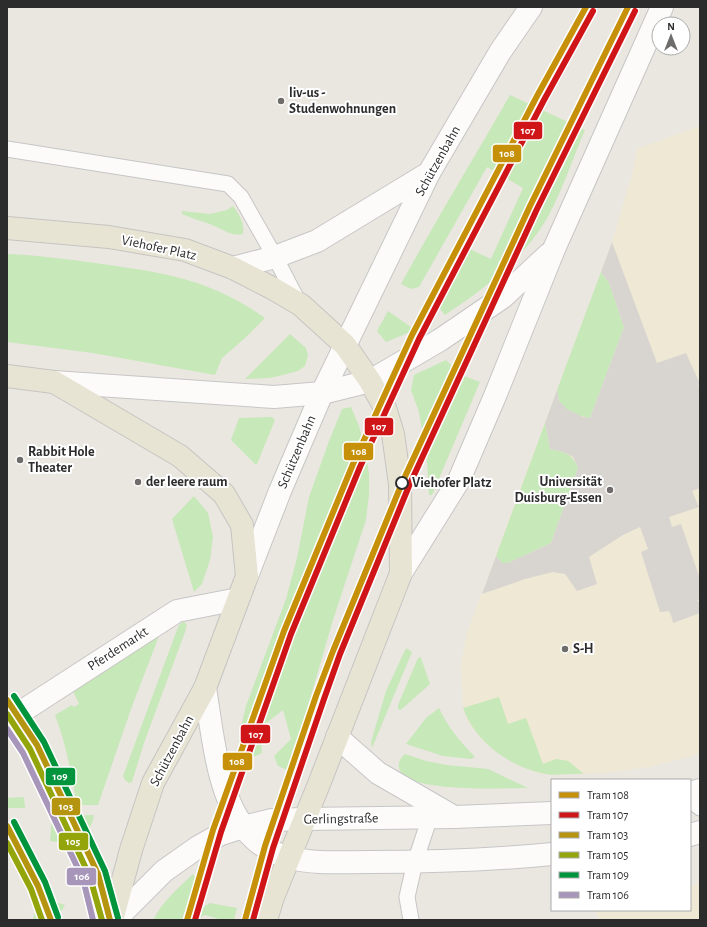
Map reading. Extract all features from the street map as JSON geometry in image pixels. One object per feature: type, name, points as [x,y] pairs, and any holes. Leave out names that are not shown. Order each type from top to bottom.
[{"type":"main road","name":"Schützenbahn","points":[[112,920],[131,850],[153,783],[205,688],[280,491],[322,394],[429,173],[500,52],[531,7]]},
{"type":"main road","points":[[266,920],[273,897],[401,574],[458,480],[495,396],[554,249],[662,7]]},
{"type":"main road","points":[[233,268],[276,256],[317,241],[429,173]]},
{"type":"main road","name":"Viehofer Platz","points":[[7,228],[109,237],[185,250],[233,268],[301,305],[346,345],[370,381],[385,408],[393,434],[400,484],[401,574]]},
{"type":"main road","points":[[7,376],[54,382],[267,397],[322,394],[370,381],[440,340],[503,297],[554,249]]},
{"type":"main road","points":[[54,382],[180,456],[224,494],[242,525],[247,576]]},
{"type":"main road","name":"Pferdemarkt","points":[[11,719],[177,611],[238,599]]},
{"type":"main road","points":[[205,688],[219,766],[231,809],[243,827],[262,846],[289,858],[315,861],[415,862],[551,854]]},
{"type":"main road","points":[[337,737],[378,773],[455,817]]},
{"type":"main road","name":"Gerlingstraße","points":[[115,920],[164,871],[198,847],[221,834],[243,827],[272,820],[455,817],[551,813]]},
{"type":"lane","name":"Viehofer Platz","points":[[7,149],[228,184],[241,197],[276,256],[301,305]]},
{"type":"lane","points":[[691,801],[700,808]]},
{"type":"lane","points":[[411,920],[407,897],[415,862],[430,817]]},
{"type":"shaded area","name":"Universität Duisburg-Essen","points":[[700,126],[700,754],[649,767],[614,772],[542,774],[520,766],[507,759],[483,741],[468,721],[463,708],[461,665],[467,633],[612,242],[632,175],[637,149]]},
{"type":"shaded area","points":[[612,242],[657,363],[686,353],[700,384],[698,385],[700,389],[700,488],[692,491],[699,507],[669,517],[672,527],[681,524],[700,579],[700,599],[697,600],[700,603],[700,613],[673,623],[669,611],[660,612],[641,552],[648,549],[640,527],[623,535],[589,557],[597,584],[577,591],[565,574],[553,572],[525,579],[482,594],[496,556],[502,563],[508,563],[551,543],[578,468],[573,457],[563,452],[550,449],[545,423],[557,390],[559,401],[567,409],[583,417],[590,418],[624,327],[609,283],[601,272]]},
{"type":"shaded area","points":[[700,881],[700,920],[599,920],[595,911],[691,911],[691,887],[698,884],[697,882]]},
{"type":"green space","points":[[510,95],[585,130],[555,203],[543,225],[533,239],[499,275],[473,296],[445,315],[435,303],[434,297],[461,245],[491,259],[523,188],[487,167],[419,287],[411,289],[401,284]]},
{"type":"green space","points":[[233,206],[242,223],[243,234],[239,235],[226,232],[210,224],[182,214],[182,211],[210,214],[227,210]]},
{"type":"green space","points":[[7,254],[73,260],[160,273],[185,279],[206,286],[241,302],[265,318],[222,358],[215,375],[93,353],[7,342]]},
{"type":"green space","points":[[601,272],[609,283],[624,327],[590,418],[574,414],[566,409],[560,403],[557,390]]},
{"type":"green space","points":[[388,311],[415,330],[386,342],[377,331]]},
{"type":"green space","points":[[290,334],[306,348],[308,355],[305,366],[298,371],[279,376],[245,379]]},
{"type":"green space","points":[[446,360],[462,375],[480,382],[432,495],[429,495],[427,462],[419,412],[411,390],[414,375]]},
{"type":"green space","points":[[351,407],[359,426],[369,474],[369,494],[366,520],[333,620],[289,771],[278,766],[274,756],[291,739],[283,710],[260,728],[262,753],[240,763],[240,734],[246,706],[286,599],[297,558],[309,497],[342,409]]},
{"type":"green space","points":[[272,417],[275,420],[257,464],[255,464],[231,440],[239,418]]},
{"type":"green space","points":[[545,423],[550,449],[571,456],[578,468],[551,543],[508,563],[502,563],[496,556]]},
{"type":"green space","points":[[194,496],[208,513],[213,537],[210,560],[202,584],[194,592],[172,519]]},
{"type":"green space","points":[[184,622],[187,625],[185,632],[144,743],[132,782],[129,783],[123,776],[178,627]]},
{"type":"green space","points":[[159,636],[131,709],[98,805],[51,805],[50,796],[75,795],[64,744],[55,715],[72,705],[74,707],[79,704],[73,691]]},
{"type":"green space","points":[[406,648],[412,652],[372,748],[371,742],[386,691]]},
{"type":"green space","points":[[420,657],[430,684],[400,710],[398,709],[398,705],[418,658]]},
{"type":"green space","points":[[499,697],[508,724],[526,718],[543,764],[556,759],[568,761],[584,774],[551,775],[528,769],[505,758],[484,741],[468,720],[463,708]]},
{"type":"green space","points":[[439,708],[455,734],[475,757],[471,759],[443,756],[406,744],[426,718]]},
{"type":"green space","points":[[405,754],[426,761],[447,765],[488,769],[528,788],[456,788],[435,786],[417,782],[404,776],[399,767],[400,760]]},
{"type":"green space","points":[[24,797],[25,808],[7,808],[7,798]]},
{"type":"green space","points":[[94,815],[80,845],[50,841],[52,816]]},
{"type":"green space","points":[[7,845],[23,847],[21,857],[7,855]]},
{"type":"green space","points":[[193,874],[199,883],[190,896],[182,920],[153,920],[166,901]]},
{"type":"green space","points":[[42,898],[65,905],[62,911],[55,918],[49,920],[33,920],[38,901]]},
{"type":"green space","points":[[210,903],[237,908],[234,920],[222,920],[205,915],[195,920],[205,906]]},
{"type":"tram line","name":"108","points":[[187,920],[213,830],[284,631],[353,464],[412,335],[537,96],[586,7]]},
{"type":"tram line","name":"108","points":[[245,920],[265,846],[316,696],[402,483],[530,206],[628,7]]},
{"type":"tram line","name":"107","points":[[195,920],[221,832],[291,634],[360,467],[419,339],[544,100],[593,11]]},
{"type":"tram line","name":"107","points":[[253,920],[273,848],[340,654],[409,486],[537,209],[635,11]]},
{"type":"tram line","name":"109","points":[[14,696],[44,742],[105,871],[118,918]]},
{"type":"tram line","name":"103","points":[[7,700],[37,745],[98,874],[110,920]]},
{"type":"tram line","name":"105","points":[[7,714],[30,749],[90,877],[102,920]]},
{"type":"tram line","name":"106","points":[[7,729],[23,753],[83,879],[93,920]]},
{"type":"tram line","name":"109","points":[[14,822],[45,882],[58,917]]},
{"type":"tram line","name":"103","points":[[7,826],[38,886],[51,920]]},
{"type":"tram line","name":"105","points":[[7,843],[31,889],[42,920]]},
{"type":"place","name":"liv-us - Studenwohnungen","points":[[281,101]]},
{"type":"place","name":"Rabbit Hole Theater","points":[[20,460]]},
{"type":"place","name":"der leere raum","points":[[138,482]]},
{"type":"place","name":"Viehofer Platz","points":[[402,483]]},
{"type":"place","name":"Universität Duisburg-Essen","points":[[610,490]]},
{"type":"place","name":"S-H","points":[[565,649]]}]
